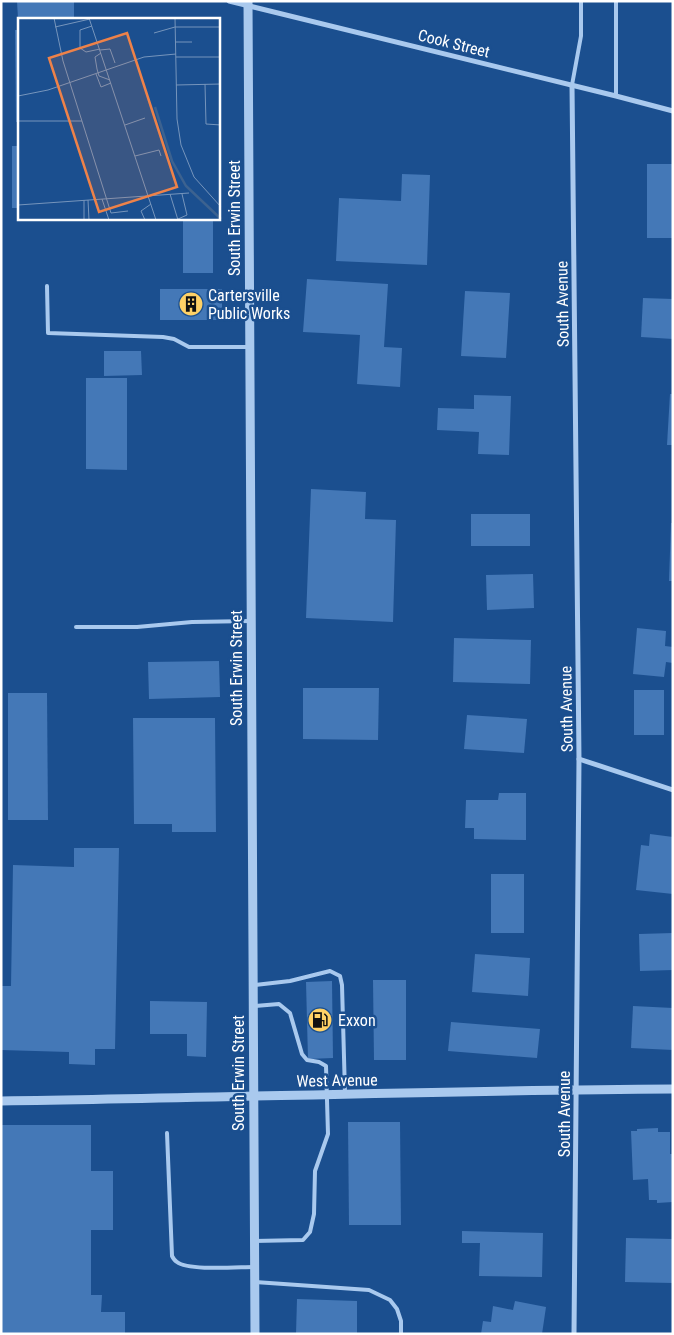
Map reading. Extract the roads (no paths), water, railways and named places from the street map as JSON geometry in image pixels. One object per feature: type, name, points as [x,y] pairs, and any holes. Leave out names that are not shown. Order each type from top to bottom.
[{"type":"street","name":"Cook Street","points":[[229,1],[248,4],[673,111]]},
{"type":"street","name":"South Erwin Street","points":[[248,4],[255,1334]]},
{"type":"street","name":"South Avenue","points":[[572,85],[579,759],[574,1334]]},
{"type":"street","points":[[579,759],[673,790]]},
{"type":"street","name":"West Avenue","points":[[1,1101],[673,1089]]},
{"type":"lane","points":[[572,85],[581,36],[581,1]]},
{"type":"lane","points":[[616,1],[616,96]]},
{"type":"lane","points":[[47,286],[48,333],[163,337],[174,339],[189,347],[249,347]]},
{"type":"lane","points":[[76,627],[137,627],[192,622],[251,621]]},
{"type":"lane","points":[[252,986],[290,981],[330,971],[340,976],[342,985],[345,1095]]},
{"type":"lane","points":[[252,1006],[279,1004],[290,1013],[302,1054],[308,1060],[319,1062],[326,1066],[328,1134],[315,1172],[314,1214],[310,1232],[303,1240],[254,1241]]},
{"type":"lane","points":[[167,1133],[172,1256],[178,1263],[190,1266],[216,1268],[254,1267]]},
{"type":"lane","points":[[254,1282],[369,1290],[390,1300],[398,1308],[401,1334]]},
{"type":"place","name":"Cartersville Public Works","points":[[191,304]]},
{"type":"place","name":"Exxon","points":[[320,1020]]}]
